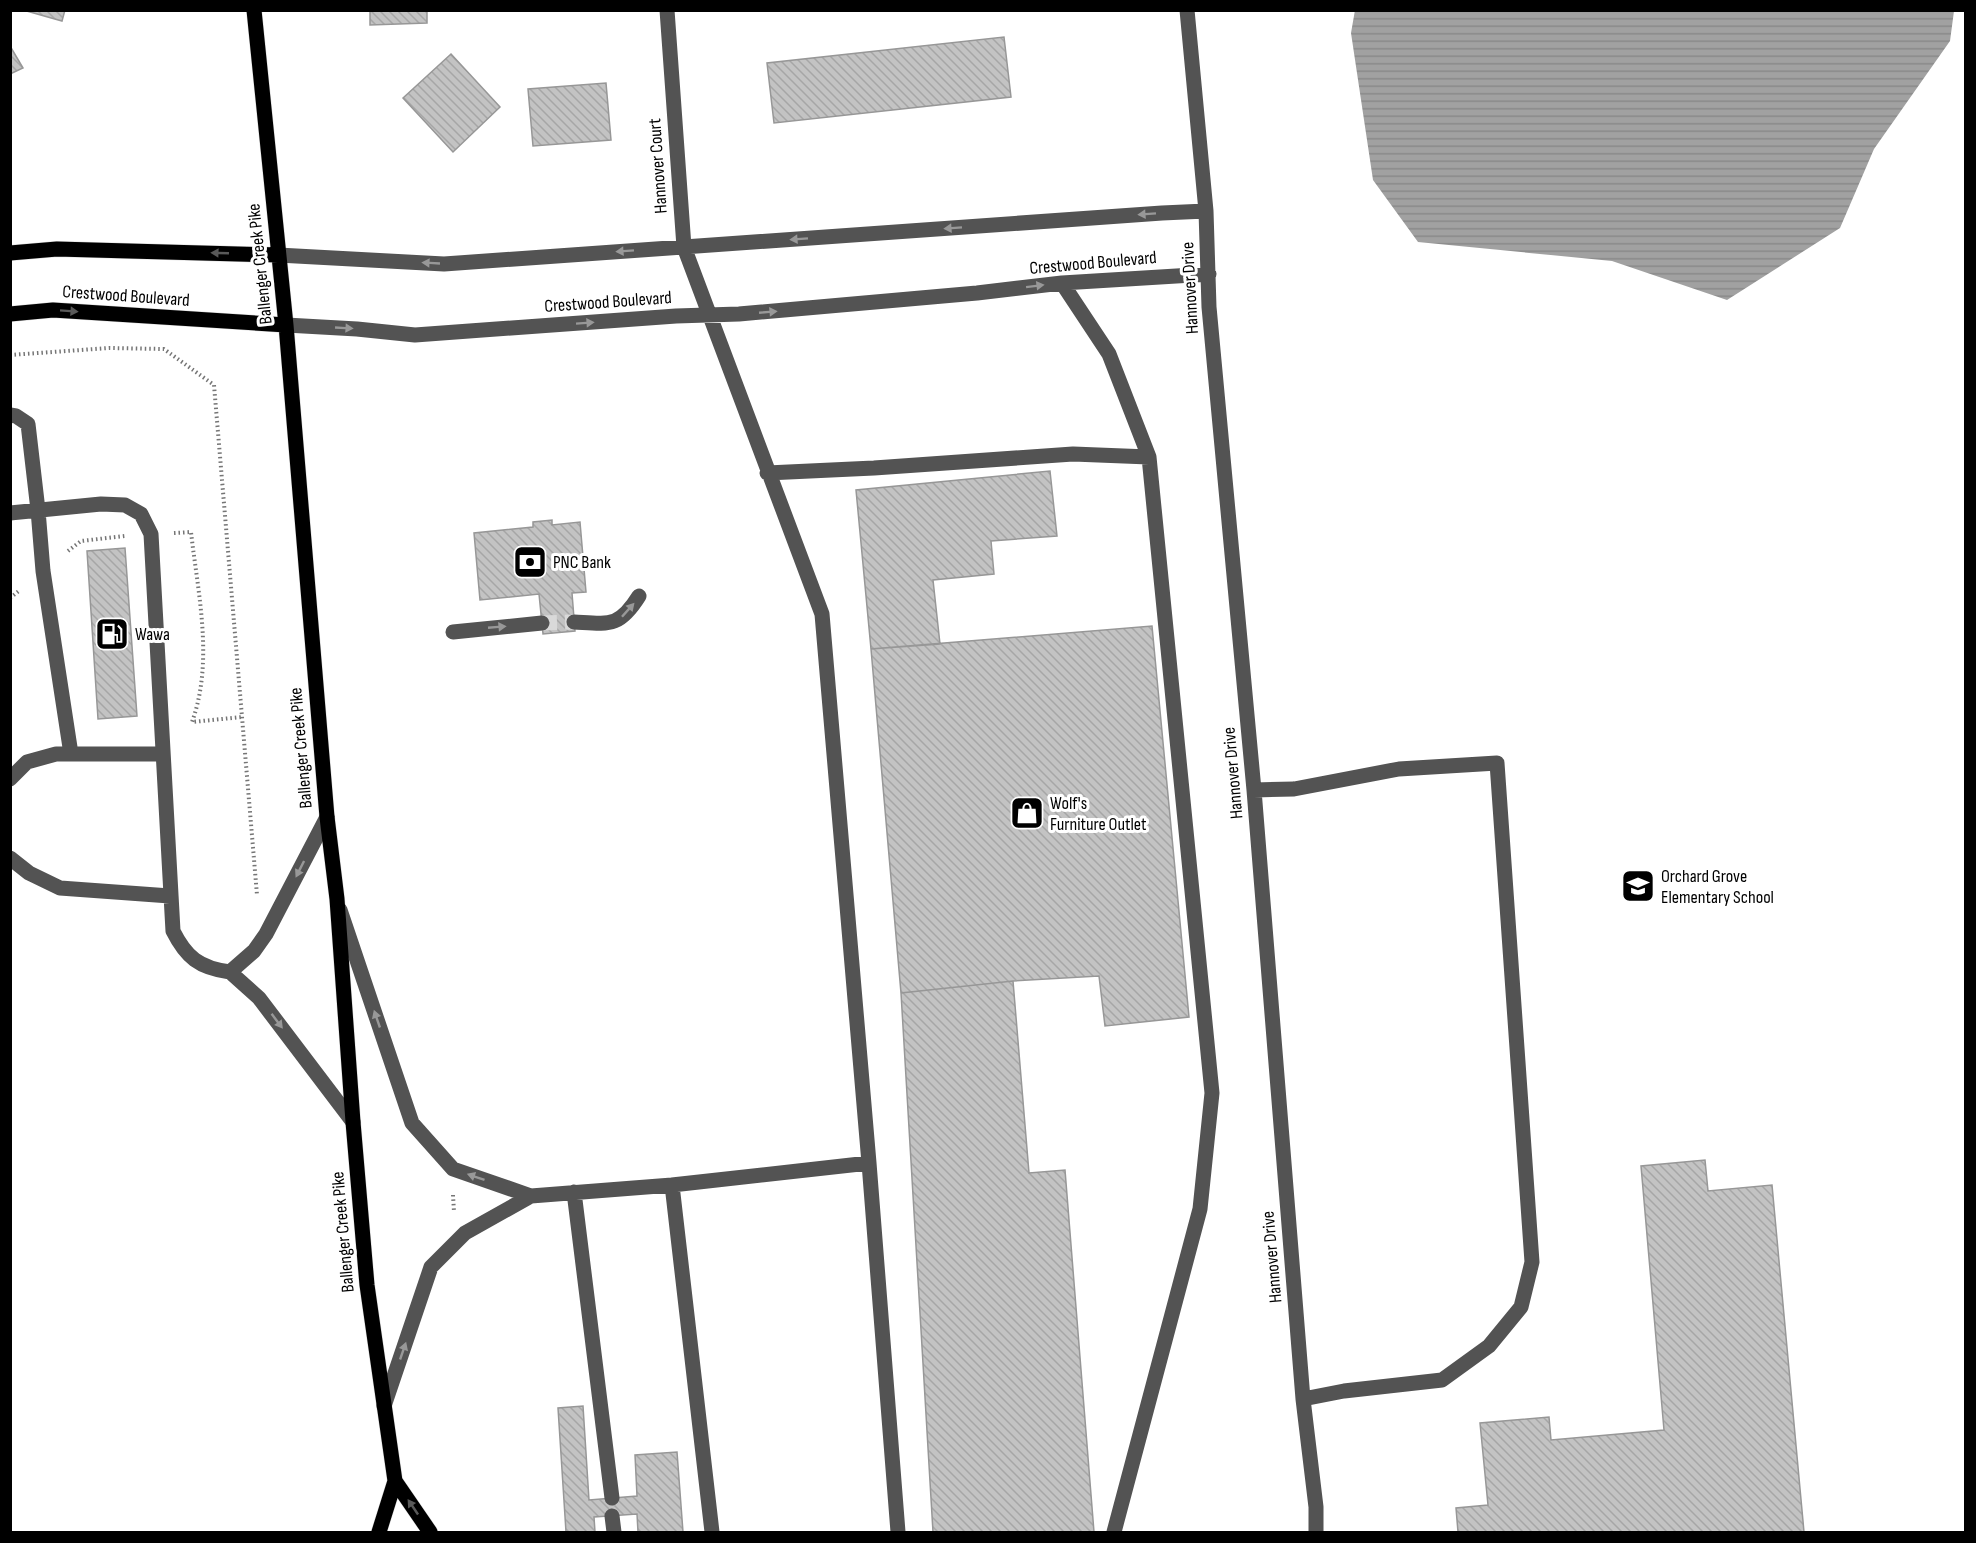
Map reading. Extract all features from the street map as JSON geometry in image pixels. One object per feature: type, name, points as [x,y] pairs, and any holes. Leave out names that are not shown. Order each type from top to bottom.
[{"type":"main road","name":"Ballenger Creek Pike","points":[[254,10],[286,326],[327,817],[337,899],[367,1285],[395,1481],[379,1533]]},
{"type":"main road","points":[[10,253],[57,249],[278,255]]},
{"type":"main road","name":"Crestwood Boulevard","points":[[10,314],[52,310],[286,326]]},
{"type":"main road","name":"Ballenger Creek Pike","points":[[395,1481],[430,1533]]},
{"type":"street","name":"Hannover Court","points":[[667,10],[684,247],[767,473],[822,614],[898,1533]]},
{"type":"street","name":"Hannover Drive","points":[[1187,10],[1206,211],[1209,307],[1254,790],[1303,1399],[1316,1508],[1316,1533]]},
{"type":"street","points":[[278,255],[444,264],[1206,211]]},
{"type":"street","name":"Crestwood Boulevard","points":[[286,326],[357,329],[415,335],[709,314],[739,314],[1062,283],[1209,274]]},
{"type":"street","points":[[1062,283],[1109,354],[1149,457],[1212,1093],[1200,1209],[1114,1533]]},
{"type":"street","points":[[10,415],[28,424],[43,571],[71,754]]},
{"type":"street","points":[[767,473],[1073,454],[1149,457]]},
{"type":"street","points":[[10,513],[101,504],[125,505],[141,514],[151,534],[173,931],[181,946],[192,959],[217,970],[230,972],[259,998],[353,1122]]},
{"type":"street","points":[[574,622],[615,623],[630,611],[639,596]]},
{"type":"street","points":[[453,632],[542,623]]},
{"type":"street","points":[[10,779],[27,762],[56,754],[162,754]]},
{"type":"street","points":[[1254,790],[1294,789],[1399,769],[1497,763],[1532,1262],[1521,1307],[1489,1346],[1442,1380],[1344,1391],[1303,1399]]},
{"type":"street","points":[[230,972],[254,951],[266,934],[327,817]]},
{"type":"street","points":[[10,858],[28,873],[60,888],[170,896]]},
{"type":"street","points":[[337,899],[412,1123],[453,1169],[531,1196]]},
{"type":"street","points":[[384,1406],[431,1267],[465,1233],[531,1196],[672,1185],[869,1162]]},
{"type":"street","points":[[672,1185],[712,1533]]},
{"type":"street","points":[[574,1192],[612,1498]]},
{"type":"street","points":[[612,1516],[614,1533]]},
{"type":"path","points":[[10,355],[109,348],[164,349],[213,385],[258,902]]},
{"type":"path","points":[[453,1188],[455,1216]]},
{"type":"shaded area","points":[[1355,10],[1954,11],[1950,41],[1874,149],[1840,228],[1727,300],[1612,261],[1418,242],[1373,180],[1351,33]]},
{"type":"building","points":[[23,10],[65,10],[62,21]]},
{"type":"building","points":[[370,10],[427,10],[427,23],[370,25]]},
{"type":"building","points":[[1004,37],[1011,97],[774,123],[767,63]]},
{"type":"building","points":[[10,46],[23,68],[10,74]]},
{"type":"building","points":[[451,54],[500,107],[453,152],[403,98]]},
{"type":"building","points":[[606,83],[611,140],[533,146],[528,89]]},
{"type":"building","points":[[1050,471],[1057,536],[991,541],[994,574],[933,580],[940,644],[871,649],[856,490]]},
{"type":"building","name":"PNC Bank","points":[[552,520],[552,525],[580,522],[586,592],[572,593],[575,631],[543,634],[539,594],[480,600],[474,533],[533,527],[533,522]]},
{"type":"building","name":"Wawa","points":[[125,548],[137,716],[98,719],[87,551]]},
{"type":"building","name":"Wolf's Furniture Outlet","points":[[1152,626],[1189,1017],[1105,1026],[1099,976],[1013,981],[901,993],[871,649]]},
{"type":"building","points":[[1013,981],[1029,1173],[1065,1170],[1094,1532],[933,1532],[901,993]]},
{"type":"building","points":[[1705,1160],[1708,1191],[1772,1185],[1804,1532],[1458,1532],[1456,1508],[1488,1505],[1480,1423],[1549,1417],[1551,1440],[1664,1430],[1641,1166]]},
{"type":"building","points":[[583,1406],[589,1500],[637,1496],[635,1455],[677,1452],[683,1532],[638,1532],[637,1514],[594,1517],[595,1532],[566,1532],[558,1408]]},
{"type":"tunnel","points":[[542,623],[574,622]]},
{"type":"place","name":"PNC Bank","points":[[530,562]]},
{"type":"place","name":"Wawa","points":[[112,634]]},
{"type":"place","name":"Wolf's Furniture Outlet","points":[[1027,813]]},
{"type":"place","name":"Orchard Grove Elementary School","points":[[1638,886]]}]
